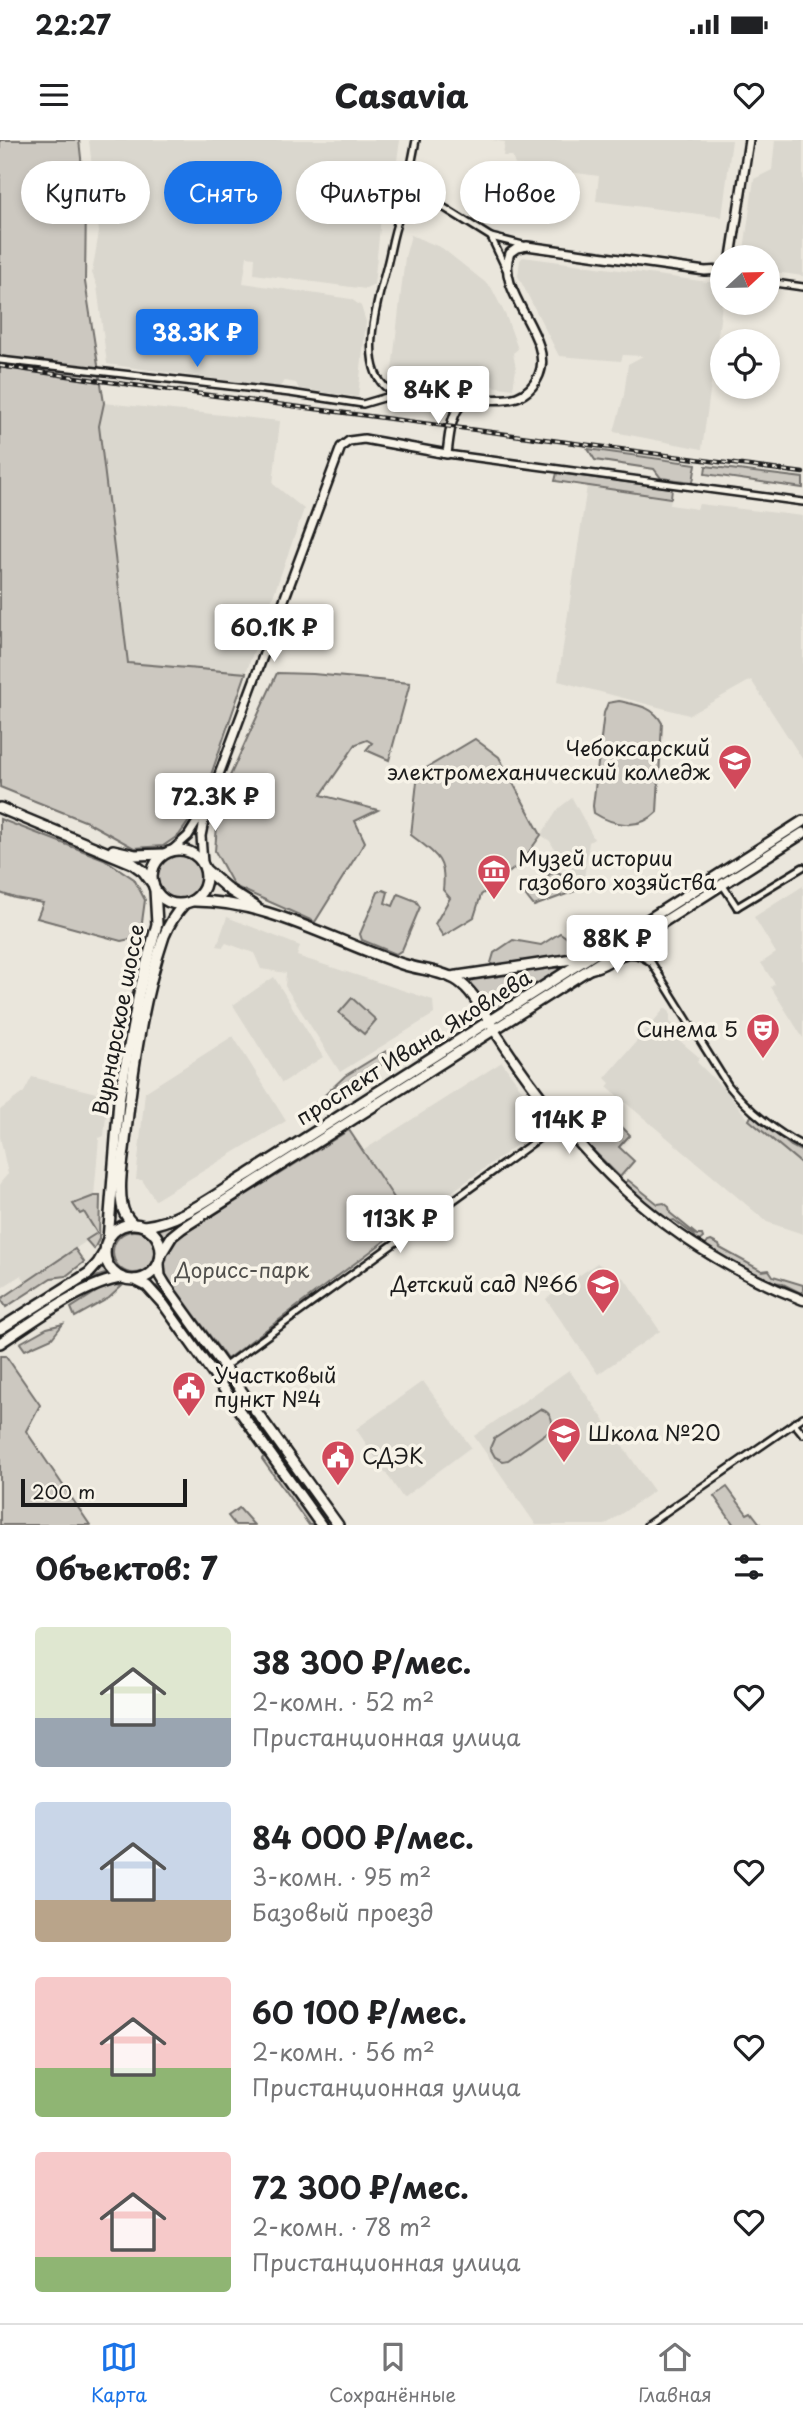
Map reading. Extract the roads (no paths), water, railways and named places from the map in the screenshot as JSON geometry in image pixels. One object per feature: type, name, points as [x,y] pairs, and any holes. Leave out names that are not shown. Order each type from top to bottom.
[{"type":"main road","points":[[0,808],[132,863],[143,871],[167,902],[232,903],[264,911],[402,964],[451,977],[469,991],[560,1123],[601,1168],[679,1236],[732,1268],[803,1300]]},
{"type":"main road","name":"проспект Ивана Яковлева","points":[[161,1254],[172,1236],[182,1228],[492,1026],[591,956],[803,821]]},
{"type":"main road","name":"проспект Ивана Яковлева","points":[[144,1226],[169,1221],[212,1196],[586,972],[803,833]]},
{"type":"main road","points":[[98,847],[135,855],[186,850],[193,853],[229,890],[264,911]]},
{"type":"main road","points":[[154,887],[153,869],[168,852]]},
{"type":"main road","points":[[188,903],[203,891],[206,878],[204,866]]},
{"type":"main road","name":"Вурнарское шоссе","points":[[106,1245],[119,1100],[157,924],[154,887]]},
{"type":"main road","name":"Вурнарское шоссе","points":[[132,1223],[124,1213],[121,1198],[129,1101],[141,1007],[164,936],[171,921],[188,903]]},
{"type":"main road","points":[[451,977],[591,956]]},
{"type":"main road","points":[[119,1100],[129,1101]]},
{"type":"main road","points":[[0,1329],[89,1273],[98,1263],[117,1228],[132,1223],[144,1226],[159,1240],[160,1276],[166,1286],[338,1525]]},
{"type":"main road","points":[[106,1245],[110,1267],[122,1278]]},
{"type":"main road","points":[[135,1280],[152,1273],[159,1264]]},
{"type":"main road","points":[[0,1343],[104,1281],[122,1278],[135,1280],[152,1291],[163,1305],[321,1525]]},
{"type":"street","points":[[412,161],[416,140]]},
{"type":"street","points":[[734,245],[750,140]]},
{"type":"street","points":[[446,209],[491,237],[527,246],[710,271]]},
{"type":"street","points":[[397,224],[372,338],[372,354],[379,379],[386,388],[397,394]]},
{"type":"street","points":[[0,360],[290,393],[363,404],[397,394],[468,401],[512,399],[527,391],[539,376],[540,352],[491,237]]},
{"type":"street","points":[[507,270],[510,253],[527,246]]},
{"type":"street","points":[[780,284],[803,287]]},
{"type":"street","points":[[446,454],[458,409],[456,400]]},
{"type":"street","points":[[458,409],[468,401]]},
{"type":"street","points":[[204,866],[201,836],[208,804],[341,447],[349,441],[364,439],[446,454],[803,502]]},
{"type":"street","points":[[168,852],[188,836],[208,804]]},
{"type":"street","points":[[722,884],[737,907],[803,867]]},
{"type":"street","points":[[649,931],[645,944],[651,962],[732,1090],[770,1125],[803,1146]]},
{"type":"street","points":[[586,972],[606,967],[629,953],[641,955],[651,962]]},
{"type":"street","points":[[224,1367],[560,1123]]},
{"type":"street","points":[[647,1525],[803,1417]]},
{"type":"street","points":[[794,1423],[803,1434]]},
{"type":"railway","points":[[0,366],[803,473]]},
{"type":"place","name":"Чебоксарский электромеханический колледж","points":[[735,791]]},
{"type":"place","name":"Музей истории газового хозяйства","points":[[494,901]]},
{"type":"place","name":"Синема 5","points":[[763,1060]]},
{"type":"place","name":"Детский сад №66","points":[[603,1315]]},
{"type":"place","name":"Участковый пункт №4","points":[[189,1418]]},
{"type":"place","name":"Школа №20","points":[[564,1464]]},
{"type":"place","name":"СДЭК","points":[[338,1487]]},
{"type":"park label","name":"Дорисс-парк","points":[[242,1271]]}]
